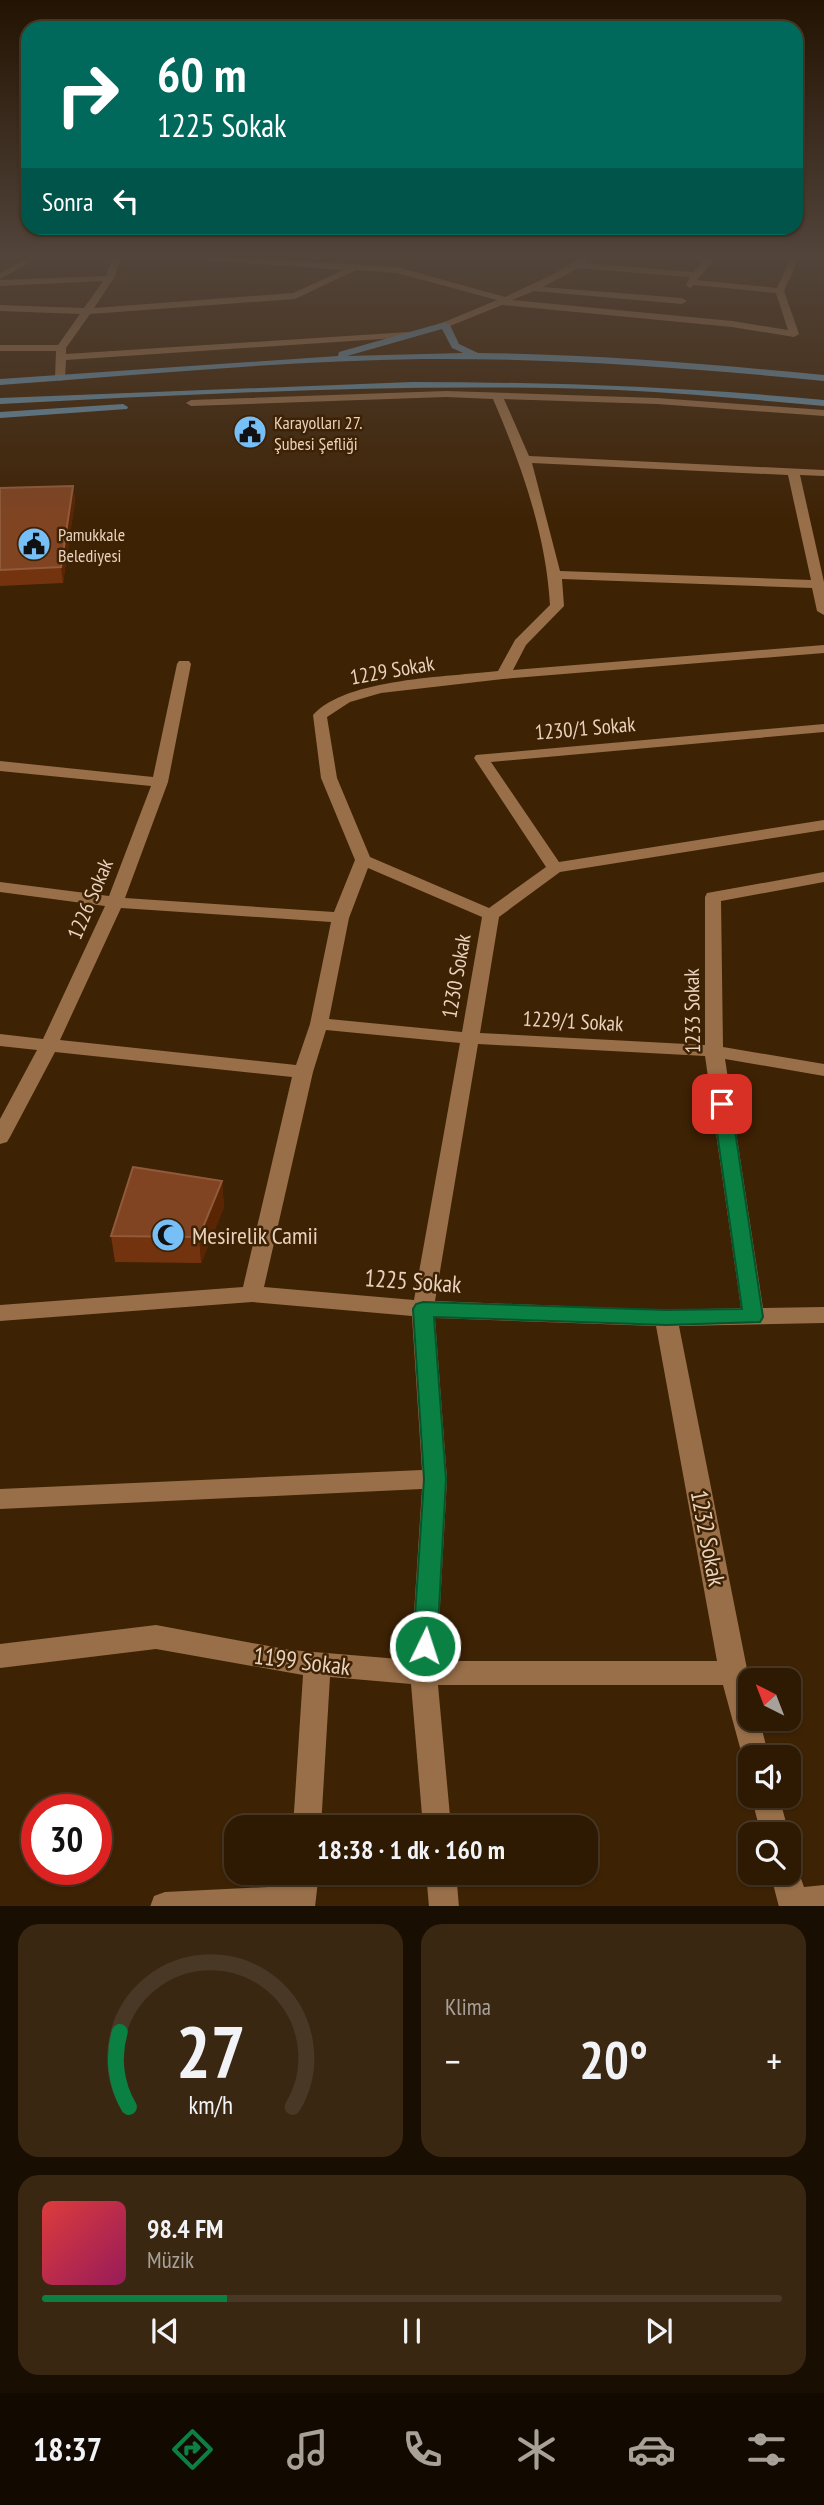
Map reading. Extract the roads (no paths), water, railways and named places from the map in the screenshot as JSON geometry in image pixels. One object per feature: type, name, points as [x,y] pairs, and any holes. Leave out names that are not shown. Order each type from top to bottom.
[{"type":"main road","points":[[309,362],[375,344]]},
{"type":"main road","points":[[454,344],[480,356]]},
{"type":"main road","points":[[0,382],[309,362],[480,356],[625,362],[824,378]]},
{"type":"main road","points":[[0,388],[366,367],[538,368],[667,373],[824,385]]},
{"type":"main road","points":[[0,401],[352,385],[543,383],[824,403]]},
{"type":"main road","points":[[0,415],[447,384]]},
{"type":"street","points":[[61,378],[61,353],[67,344]]},
{"type":"street","points":[[0,348],[61,353],[243,344]]},
{"type":"street","points":[[191,403],[374,396],[497,396],[657,401],[824,412]]},
{"type":"street","points":[[497,396],[525,459],[555,575],[558,606],[520,643],[503,675]]},
{"type":"street","points":[[525,459],[824,473]]},
{"type":"street","points":[[793,470],[824,611]]},
{"type":"street","points":[[555,575],[816,584]]},
{"type":"street","name":"1229 Sokak","points":[[363,860],[329,778],[320,715],[345,699],[380,689],[503,675],[824,649]]},
{"type":"street","name":"1226 Sokak","points":[[0,1137],[50,1046],[115,902],[160,782],[184,664]]},
{"type":"street","name":"1230/1 Sokak","points":[[555,868],[481,758],[824,728]]},
{"type":"street","points":[[0,766],[160,782]]},
{"type":"street","name":"1230 Sokak","points":[[436,1815],[423,1673],[435,1479],[423,1309],[491,915],[555,868],[824,825]]},
{"type":"street","points":[[252,1294],[303,1072],[319,1024],[340,918],[363,860],[491,915]]},
{"type":"street","name":"1233 Sokak","points":[[753,1317],[715,1051],[713,897],[824,877]]},
{"type":"street","points":[[0,887],[115,902],[340,918]]},
{"type":"street","name":"1229/1 Sokak","points":[[319,1024],[468,1038],[715,1051],[824,1070]]},
{"type":"street","points":[[0,1040],[303,1072]]},
{"type":"street","name":"1225 Sokak","points":[[0,1313],[252,1294],[423,1309],[666,1318],[824,1315]]},
{"type":"street","name":"1232 Sokak","points":[[666,1318],[733,1673],[752,1745]]},
{"type":"street","points":[[0,1499],[435,1479]]},
{"type":"street","name":"1199 Sokak","points":[[0,1656],[156,1637],[317,1665],[423,1673],[733,1673]]},
{"type":"street","points":[[308,1815],[317,1665]]},
{"type":"street","points":[[165,1906],[303,1900],[304,1885]]},
{"type":"street","points":[[442,1885],[444,1906]]},
{"type":"street","points":[[788,1885],[793,1905],[824,1899]]},
{"type":"place","name":"Karayolları 27. Şubesi Şefliği","points":[[250,432]]},
{"type":"place","name":"Pamukkale Belediyesi","points":[[34,544]]},
{"type":"place","name":"Mesirelik Camii","points":[[168,1235]]}]
